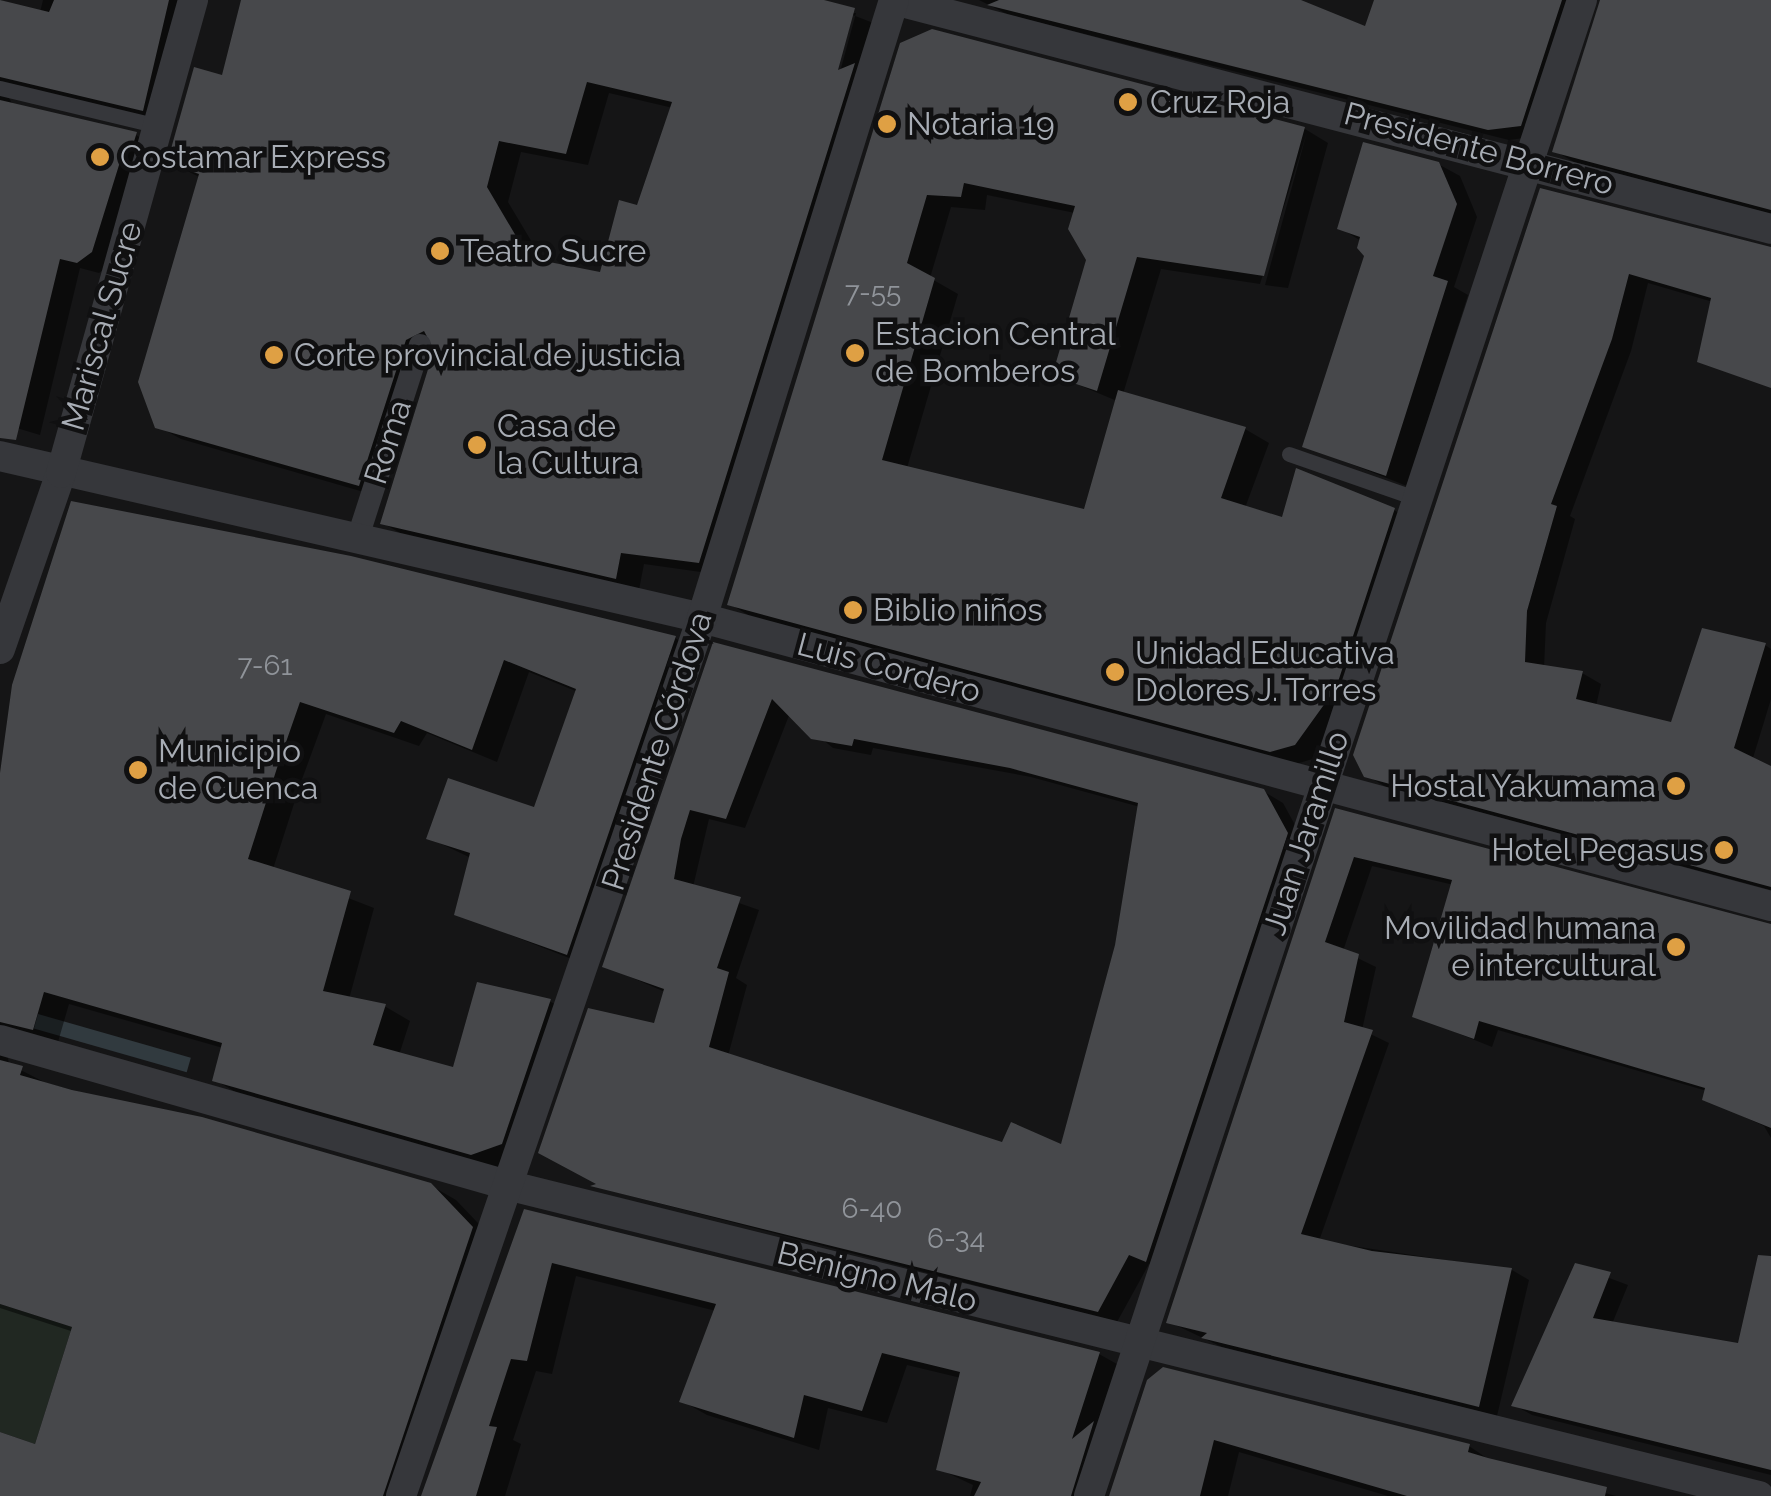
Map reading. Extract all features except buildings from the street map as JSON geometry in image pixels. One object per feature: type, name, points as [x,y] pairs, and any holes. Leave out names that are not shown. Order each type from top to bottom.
[{"type":"street","name":"Mariscal Sucre","points":[[0,649],[61,473],[193,0]]},
{"type":"street","name":"Presidente Borrero","points":[[894,0],[1529,161],[1771,229]]},
{"type":"street","name":"Presidente Córdova","points":[[402,1496],[512,1186],[702,618],[894,0]]},
{"type":"street","name":"Juan Jaramillo","points":[[1089,1496],[1582,0]]},
{"type":"street","name":"Roma","points":[[357,540],[420,344]]},
{"type":"street","name":"Luis Cordero","points":[[0,456],[702,618],[1771,906]]},
{"type":"street","name":"Benigno Malo","points":[[0,1040],[512,1186],[1759,1496]]},
{"type":"lane","points":[[0,88],[158,126]]},
{"type":"lane","points":[[1290,454],[1415,498]]},
{"type":"shaded area","points":[[38,1014],[191,1058],[187,1072],[34,1028]]},
{"type":"shaded area","points":[[0,1304],[72,1327],[35,1444],[0,1432]]},
{"type":"place","name":"Cruz Roja","points":[[1128,102]]},
{"type":"place","name":"Notaria 19","points":[[887,124]]},
{"type":"place","name":"Costamar Express","points":[[100,157]]},
{"type":"place","name":"Teatro Sucre","points":[[440,251]]},
{"type":"place","name":"Estacion Central de Bomberos","points":[[855,353]]},
{"type":"place","name":"Corte provincial de justicia","points":[[274,355]]},
{"type":"place","name":"Casa de la Cultura","points":[[477,445]]},
{"type":"place","name":"Biblio niños","points":[[853,610]]},
{"type":"place","name":"Unidad Educativa Dolores J. Torres","points":[[1115,672]]},
{"type":"place","name":"Municipio de Cuenca","points":[[138,770]]},
{"type":"place","name":"Hostal Yakumama","points":[[1676,786]]},
{"type":"place","name":"Hotel Pegasus","points":[[1724,850]]},
{"type":"place","name":"Movilidad humana e intercultural","points":[[1676,947]]}]
